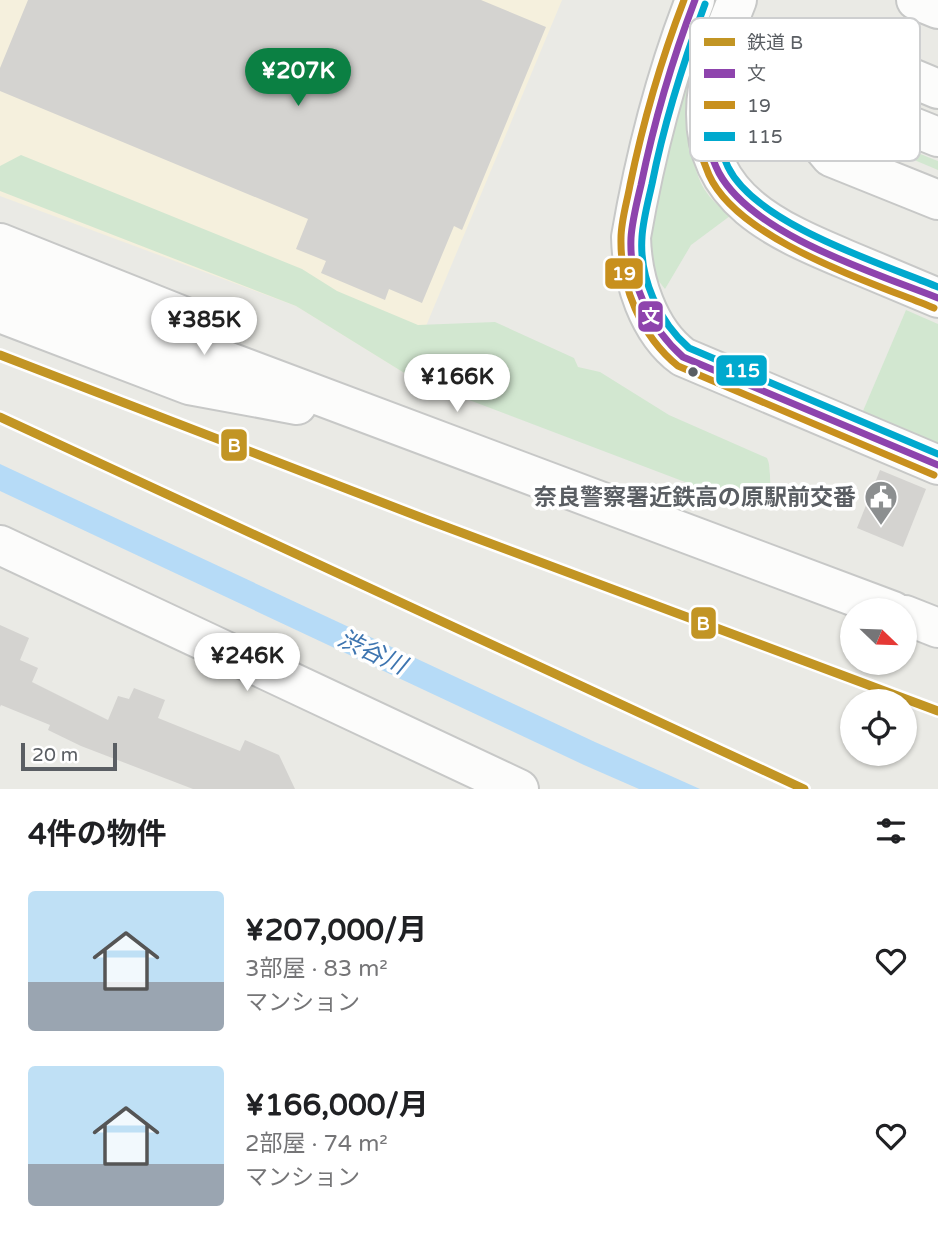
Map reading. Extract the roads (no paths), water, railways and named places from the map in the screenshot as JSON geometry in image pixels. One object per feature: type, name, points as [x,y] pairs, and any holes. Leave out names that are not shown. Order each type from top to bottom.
[{"type":"street","points":[[695,0],[675,52],[652,133],[631,237],[631,255],[638,287],[648,313],[669,347],[683,357],[938,465]]},
{"type":"street","points":[[730,18],[737,0]]},
{"type":"street","points":[[916,0],[938,9]]},
{"type":"street","points":[[920,82],[938,89]]},
{"type":"street","points":[[920,130],[938,137]]},
{"type":"street","points":[[715,161],[719,174],[744,205],[795,238],[938,298]]},
{"type":"street","points":[[841,161],[938,200]]},
{"type":"street","points":[[0,243],[229,334],[402,425]]},
{"type":"street","points":[[0,276],[859,598]]},
{"type":"street","points":[[0,313],[189,385],[402,425]]},
{"type":"street","points":[[0,545],[519,789]]},
{"type":"street","points":[[917,620],[938,628]]},
{"type":"water","name":"渋谷川","points":[[0,464],[700,789],[639,789],[584,765],[0,491]]},
{"type":"rail line","name":"B","points":[[0,355],[425,519],[938,711]]},
{"type":"rail line","name":"B","points":[[0,417],[804,789]]},
{"type":"place","name":"奈良警察署近鉄高の原駅前交番","points":[[881,527]]}]
